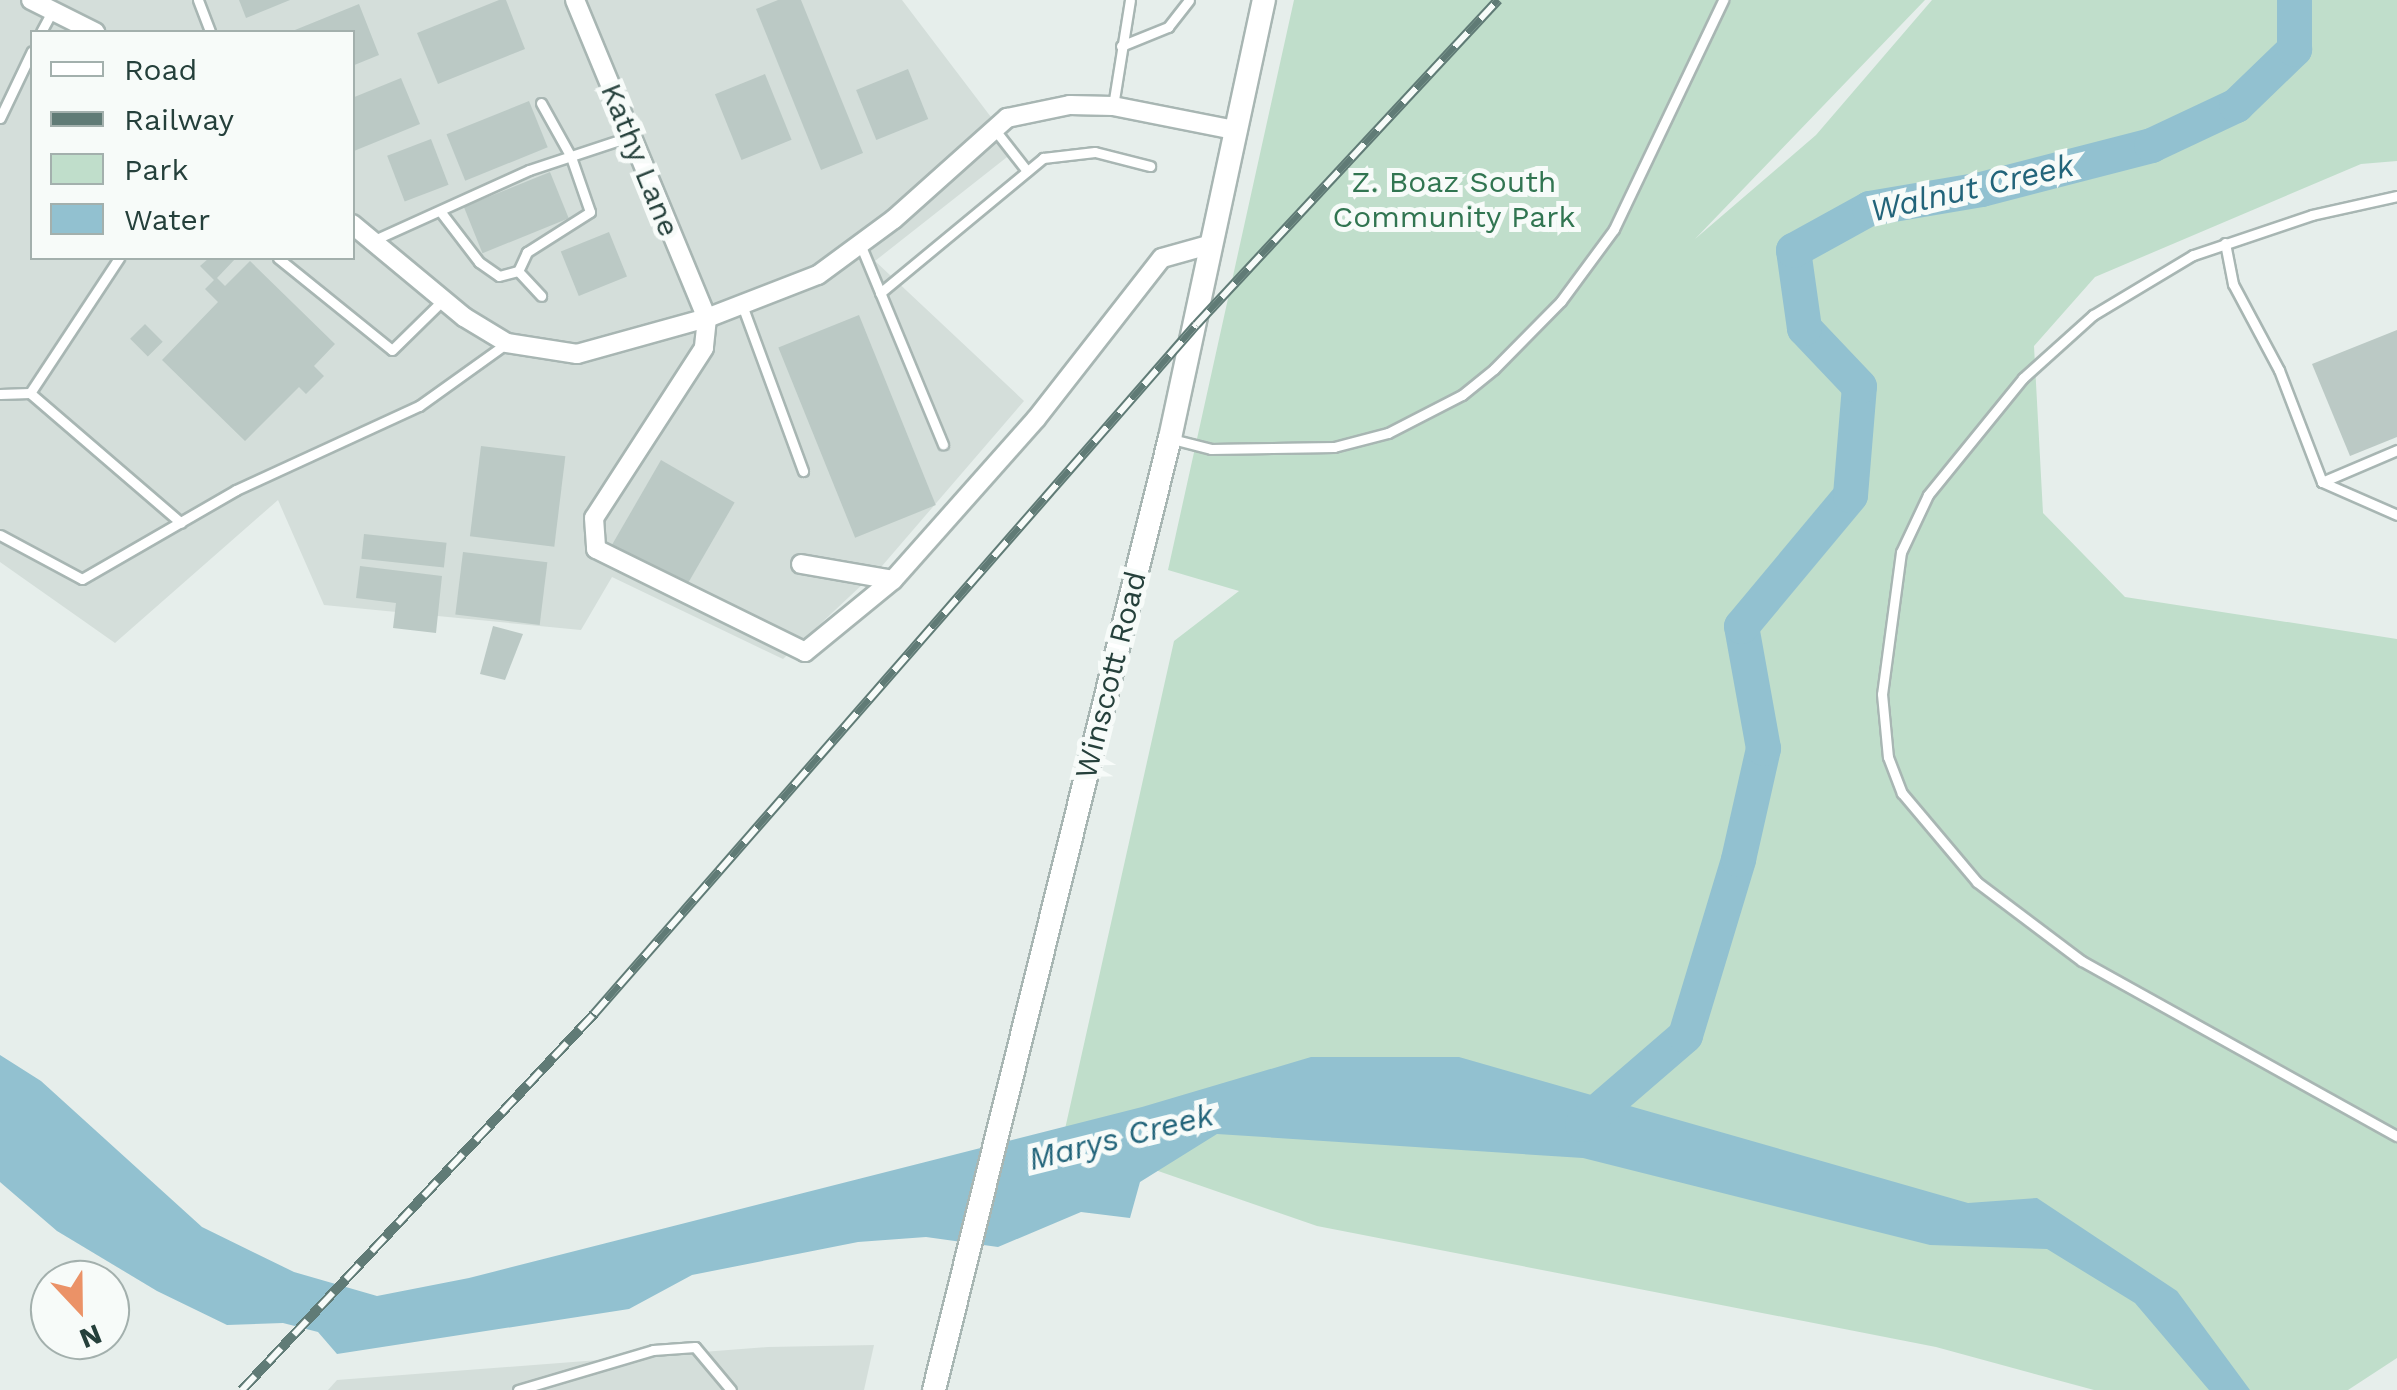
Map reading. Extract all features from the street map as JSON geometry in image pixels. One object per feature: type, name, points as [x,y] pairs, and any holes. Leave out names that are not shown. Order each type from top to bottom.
[{"type":"main road","name":"Winscott Road","points":[[934,1390],[960,1300],[1170,438],[1264,0]]},
{"type":"street","points":[[31,0],[57,4],[92,30]]},
{"type":"street","name":"Kathy Lane","points":[[575,0],[629,137],[708,318]]},
{"type":"street","points":[[355,227],[443,300],[507,344],[577,354],[708,318],[818,274],[860,244],[1007,118],[1070,105],[1113,106],[1234,130]]},
{"type":"street","points":[[708,318],[704,348],[594,518],[596,549],[804,652],[892,580],[1036,419],[1162,258],[1212,244]]},
{"type":"street","points":[[801,564],[892,580]]},
{"type":"lane","points":[[198,0],[209,30]]},
{"type":"lane","points":[[1113,106],[1130,0]]},
{"type":"lane","points":[[1121,46],[1168,27],[1189,0]]},
{"type":"lane","points":[[1170,438],[1211,449],[1334,447],[1388,434],[1483,378],[1561,301],[1614,229],[1724,0]]},
{"type":"lane","points":[[42,30],[57,4]]},
{"type":"lane","points":[[0,118],[30,55]]},
{"type":"lane","points":[[440,210],[478,262],[499,276],[518,271],[538,243],[588,219],[571,157],[541,103]]},
{"type":"lane","points":[[995,130],[1026,170]]},
{"type":"lane","points":[[372,241],[440,210],[629,137]]},
{"type":"lane","points":[[880,293],[1043,158],[1095,152],[1150,166]]},
{"type":"lane","points":[[2397,196],[2225,243],[2140,281],[2093,314],[2023,378],[1928,494],[1901,552],[1882,694],[1888,757],[1911,806],[1976,882],[2052,938],[2194,1027],[2397,1136]]},
{"type":"lane","points":[[2225,243],[2234,284],[2279,370],[2322,482],[2397,516]]},
{"type":"lane","points":[[860,244],[944,444]]},
{"type":"lane","points":[[30,393],[118,260]]},
{"type":"lane","points":[[280,260],[392,350],[443,300]]},
{"type":"lane","points":[[518,271],[541,296]]},
{"type":"lane","points":[[742,305],[803,471]]},
{"type":"lane","points":[[0,535],[82,579],[326,444],[418,406],[507,344]]},
{"type":"lane","points":[[0,394],[30,393],[181,523]]},
{"type":"lane","points":[[2322,482],[2397,450]]},
{"type":"lane","points":[[518,1390],[634,1354],[695,1347],[731,1390]]},
{"type":"shaded area","points":[[0,0],[902,0],[1016,150],[875,261],[1024,401],[882,566],[783,659],[612,577],[581,630],[324,605],[278,500],[115,643],[0,562]]},
{"type":"shaded area","points":[[874,1345],[864,1390],[328,1390],[337,1380],[768,1347]]},
{"type":"green space","name":"Z. Boaz South Community Park","points":[[1294,0],[1925,0],[1695,239],[1816,135],[1932,0],[2397,0],[2397,161],[2361,164],[2095,277],[2034,346],[2043,513],[2125,597],[2397,639],[2397,1358],[2348,1390],[2094,1390],[1936,1347],[1317,1226],[1063,1138],[1174,641],[1239,591],[1168,570]]},
{"type":"water","name":"Marys Creek","points":[[0,1055],[41,1081],[202,1227],[294,1272],[377,1296],[469,1278],[1142,1107],[1311,1057],[1459,1057],[1968,1203],[2037,1198],[2177,1291],[2250,1390],[2209,1390],[2135,1303],[2047,1249],[1930,1245],[1583,1158],[1217,1134],[1140,1182],[1130,1218],[1081,1212],[998,1247],[926,1237],[858,1242],[692,1275],[629,1309],[337,1354],[318,1332],[283,1323],[227,1325],[157,1291],[130,1275],[130,1260],[105,1260],[57,1231],[0,1182]]},
{"type":"building","points":[[239,0],[290,0],[246,18]]},
{"type":"building","points":[[506,0],[525,49],[438,84],[417,33]]},
{"type":"building","points":[[778,0],[801,0],[863,153],[821,170],[756,9]]},
{"type":"building","points":[[359,4],[379,55],[355,65],[355,30],[295,30]]},
{"type":"building","points":[[908,69],[928,119],[876,140],[856,90]]},
{"type":"building","points":[[765,74],[792,140],[742,160],[715,94]]},
{"type":"building","points":[[401,78],[420,124],[355,151],[355,97]]},
{"type":"building","points":[[529,101],[548,147],[465,181],[446,134]]},
{"type":"building","points":[[431,139],[449,185],[405,202],[387,156]]},
{"type":"building","points":[[550,172],[569,218],[483,253],[464,207]]},
{"type":"building","points":[[609,232],[627,277],[579,296],[561,251]]},
{"type":"building","points":[[207,260],[234,260],[217,278],[225,286],[250,261],[335,344],[314,366],[324,376],[306,394],[299,387],[245,441],[162,360],[218,302],[205,289],[214,280],[200,266]]},
{"type":"building","points":[[859,315],[936,505],[855,538],[778,348]]},
{"type":"building","points":[[145,324],[163,342],[148,357],[130,339]]},
{"type":"building","points":[[2397,330],[2397,437],[2350,456],[2312,364]]},
{"type":"building","points":[[481,446],[565,456],[554,547],[470,536]]},
{"type":"building","points":[[661,460],[735,502],[683,593],[609,550]]},
{"type":"building","points":[[364,534],[447,543],[444,568],[361,559]]},
{"type":"building","points":[[463,552],[547,562],[540,625],[455,615]]},
{"type":"building","points":[[360,566],[442,576],[436,633],[393,628],[396,603],[356,598]]},
{"type":"building","points":[[493,626],[523,634],[505,680],[480,674]]},
{"type":"waterway","name":"Walnut Creek","points":[[1582,1124],[1685,1035],[1738,859],[1763,748],[1741,626],[1850,495],[1859,386],[1804,328],[1793,250],[1869,208],[1981,189],[2151,145],[2236,105],[2294,49],[2294,0]]},
{"type":"railway","points":[[242,1390],[594,1014],[1196,325],[1498,0]]}]
